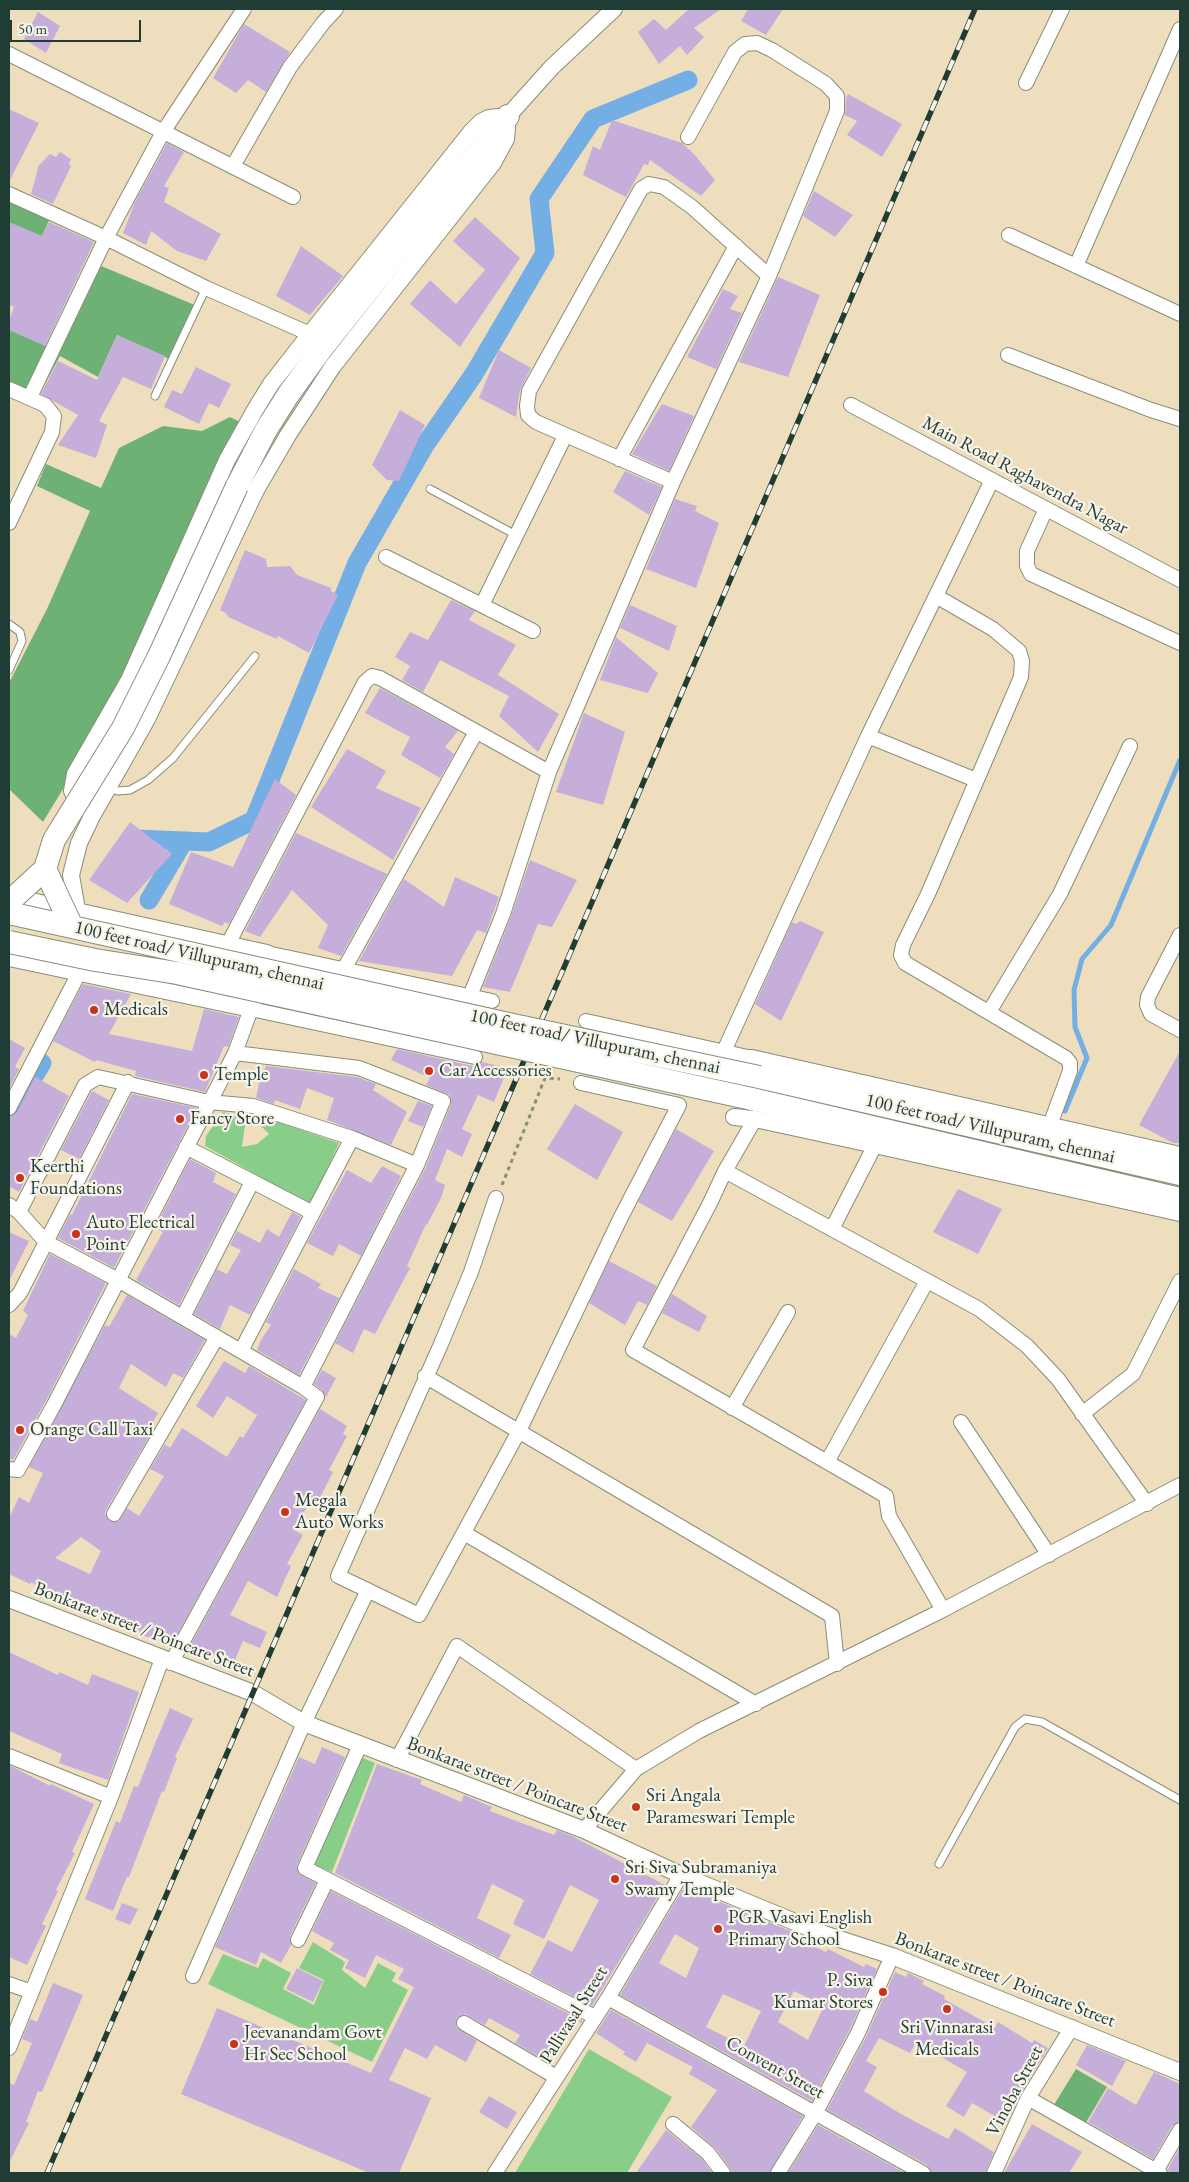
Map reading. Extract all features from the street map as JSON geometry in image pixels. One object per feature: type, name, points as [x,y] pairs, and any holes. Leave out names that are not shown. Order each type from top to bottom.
[{"type":"highway","points":[[9,902],[45,869],[54,840],[140,696],[236,486],[266,430],[288,395],[322,348],[508,116]]},
{"type":"highway","points":[[45,869],[74,919]]},
{"type":"highway","name":"100 feet road/ Villupuram, chennai","points":[[9,913],[74,919],[512,1025],[755,1067],[1180,1174]]},
{"type":"highway","name":"100 feet road/ Villupuram, chennai","points":[[9,942],[95,960],[177,973],[753,1109],[1180,1199]]},
{"type":"street","points":[[30,397],[106,238],[163,132],[244,9]]},
{"type":"street","points":[[232,166],[290,67],[336,9]]},
{"type":"street","points":[[74,919],[71,874],[79,843],[164,685],[256,490],[288,435],[333,366],[493,163],[506,138],[508,116],[552,67],[614,9]]},
{"type":"street","points":[[1026,83],[1062,9]]},
{"type":"street","points":[[1076,266],[1180,29]]},
{"type":"street","points":[[470,996],[503,914],[549,772],[673,482],[769,276],[837,111],[837,96],[826,84],[772,50],[757,42],[745,44],[735,52],[688,137]]},
{"type":"street","points":[[9,54],[293,197]]},
{"type":"street","points":[[92,816],[79,806],[72,791],[76,774],[129,680],[227,460],[255,410],[271,384],[471,132],[481,122],[489,118],[508,116]]},
{"type":"street","points":[[673,482],[536,422],[528,415],[529,391],[641,189],[650,184],[664,187],[692,207],[769,276]]},
{"type":"street","points":[[9,194],[106,238],[206,288],[310,334]]},
{"type":"street","points":[[1010,235],[1180,314]]},
{"type":"street","points":[[619,459],[736,246]]},
{"type":"street","points":[[1008,355],[1151,410],[1180,419]]},
{"type":"street","points":[[9,389],[45,405],[54,416],[52,432],[9,524]]},
{"type":"street","name":"Main Road Raghavendra Nagar","points":[[851,405],[1180,580]]},
{"type":"street","points":[[482,605],[565,436]]},
{"type":"street","points":[[724,1052],[868,736],[992,480]]},
{"type":"street","points":[[1046,509],[1027,551],[1027,566],[1031,574],[1180,643]]},
{"type":"street","points":[[186,551],[220,566]]},
{"type":"street","points":[[386,556],[534,631]]},
{"type":"street","points":[[936,596],[993,630],[1019,651],[1022,661],[1021,677],[928,894],[903,945],[901,956],[905,963],[1066,1058],[1070,1063],[1070,1071],[1050,1125]]},
{"type":"street","points":[[228,944],[365,682],[372,676],[380,678],[549,772]]},
{"type":"street","points":[[344,969],[476,732]]},
{"type":"street","points":[[868,736],[976,780]]},
{"type":"street","points":[[990,1012],[1060,894],[1130,746]]},
{"type":"street","points":[[9,896],[74,919],[228,944],[492,1001]]},
{"type":"street","points":[[1180,935],[1148,997],[1147,1005],[1151,1014],[1180,1030]]},
{"type":"street","points":[[9,1469],[18,1470],[235,1053],[251,1009],[267,953]]},
{"type":"street","points":[[9,958],[475,1057]]},
{"type":"street","points":[[9,1108],[79,972]]},
{"type":"street","points":[[586,1020],[724,1052],[755,1067],[1050,1125],[1180,1155]]},
{"type":"street","points":[[235,1053],[359,1068],[443,1101],[417,1165],[303,1387]]},
{"type":"street","points":[[9,2048],[166,1661],[317,1397],[303,1387],[118,1280],[46,1242],[14,1208],[85,1085],[98,1077],[128,1082],[209,1102],[253,1106],[352,1138],[417,1165]]},
{"type":"street","points":[[9,1305],[20,1293],[128,1082]]},
{"type":"street","points":[[496,1198],[471,1272],[338,1576],[419,1614],[519,1432],[620,1219],[679,1105],[581,1083]]},
{"type":"street","points":[[753,1109],[725,1171],[633,1350],[886,1496],[889,1516],[943,1610]]},
{"type":"street","points":[[734,1117],[753,1109],[876,1145],[1180,1213]]},
{"type":"street","points":[[241,1351],[352,1138]]},
{"type":"street","points":[[832,1229],[876,1145]]},
{"type":"street","points":[[186,1147],[313,1213]]},
{"type":"street","points":[[725,1171],[979,1309],[1027,1346],[1058,1379],[1146,1504]]},
{"type":"street","points":[[182,1318],[252,1182]]},
{"type":"street","points":[[827,1462],[927,1281]]},
{"type":"street","points":[[1082,1414],[1133,1374],[1180,1281]]},
{"type":"street","points":[[732,1408],[788,1312]]},
{"type":"street","points":[[114,1514],[217,1337]]},
{"type":"street","points":[[425,1376],[832,1616],[837,1664]]},
{"type":"street","points":[[961,1422],[1049,1555]]},
{"type":"street","points":[[584,1830],[636,1769],[699,1731],[943,1610],[1180,1485]]},
{"type":"street","points":[[464,1533],[756,1704]]},
{"type":"street","points":[[193,1976],[304,1724],[368,1590]]},
{"type":"street","name":"Bonkarae street / Poincare Street","points":[[9,1599],[253,1693],[304,1724],[584,1830],[681,1875],[824,1934],[892,1956],[1180,2072]]},
{"type":"street","points":[[397,1760],[457,1646],[636,1769]]},
{"type":"street","points":[[360,1745],[304,1868],[595,2017]]},
{"type":"street","points":[[9,1756],[111,1797]]},
{"type":"street","name":"Pallivasal Street","points":[[495,2173],[608,1998],[681,1875]]},
{"type":"street","points":[[298,1940],[327,1880]]},
{"type":"street","points":[[778,2173],[816,2112],[858,2033],[892,1956]]},
{"type":"street","points":[[9,1984],[32,1992]]},
{"type":"street","name":"Convent Street","points":[[608,1998],[923,2173]]},
{"type":"street","points":[[464,2023],[556,2077]]},
{"type":"street","name":"Vinoba Street","points":[[994,2173],[1028,2098],[1072,2027]]},
{"type":"street","points":[[1028,2098],[1158,2172],[1179,2133]]},
{"type":"street","points":[[673,2124],[708,2152],[723,2173]]},
{"type":"lane","points":[[155,396],[206,288]]},
{"type":"lane","points":[[430,489],[516,535]]},
{"type":"lane","points":[[9,624],[20,632],[22,641],[9,670]]},
{"type":"lane","points":[[108,788],[118,791],[130,790],[148,780],[173,758],[255,656]]},
{"type":"lane","points":[[939,1864],[1015,1727],[1024,1719],[1042,1722],[1180,1800]]},
{"type":"path","points":[[496,1198],[545,1078],[581,1083]]},
{"type":"green space","points":[[9,194],[52,214],[42,236],[9,242]]},
{"type":"green space","points":[[94,263],[197,306],[171,360],[117,335],[98,377],[60,356],[39,395],[32,392]]},
{"type":"green space","points":[[9,329],[49,347],[27,396],[9,388]]},
{"type":"green space","points":[[230,417],[242,423],[129,680],[43,822],[9,789],[9,683],[47,609],[90,511],[37,486],[46,464],[101,488],[119,448],[163,426],[202,431]]},
{"type":"green space","points":[[223,1112],[246,1118],[242,1147],[257,1144],[269,1134],[260,1125],[266,1118],[339,1143],[311,1205],[205,1146],[206,1136]]},
{"type":"green space","points":[[358,1756],[375,1763],[332,1872],[315,1865]]},
{"type":"green space","points":[[313,1942],[345,1962],[342,1970],[365,1988],[378,1963],[396,1973],[392,1981],[408,1990],[372,2062],[208,1984],[223,1954],[258,1968],[263,1958],[291,1973],[283,1989],[314,2005],[324,1980],[299,1968]]},
{"type":"green space","points":[[589,2049],[672,2097],[627,2173],[515,2173]]},
{"type":"green space","points":[[1076,2069],[1107,2087],[1084,2126],[1052,2108]]},
{"type":"building","points":[[689,9],[721,9],[694,28],[704,37],[687,55],[680,46],[659,64],[638,32],[654,19],[666,30]]},
{"type":"building","points":[[748,9],[783,9],[766,35],[741,21]]},
{"type":"building","points":[[38,12],[60,26],[46,53],[24,39]]},
{"type":"building","points":[[244,24],[290,52],[266,92],[248,80],[236,93],[213,78]]},
{"type":"building","points":[[848,94],[902,124],[882,157],[847,135],[857,121],[845,115]]},
{"type":"building","points":[[9,109],[39,123],[9,182]]},
{"type":"building","points":[[612,120],[682,143],[694,154],[715,180],[701,196],[650,160],[648,165],[644,164],[626,197],[583,175],[593,146],[600,150]]},
{"type":"building","points":[[167,143],[184,152],[164,186],[169,188],[164,202],[221,234],[206,261],[177,251],[151,231],[146,245],[123,233],[135,202]]},
{"type":"building","points":[[60,152],[71,159],[69,164],[71,166],[53,204],[31,194],[39,165],[50,154],[56,157]]},
{"type":"building","points":[[814,191],[853,215],[835,237],[803,216]]},
{"type":"building","points":[[475,217],[520,258],[460,347],[410,304],[430,280],[456,304],[485,270],[453,241]]},
{"type":"building","points":[[9,222],[42,236],[49,222],[94,242],[45,346],[9,330],[9,321],[14,307],[9,305]]},
{"type":"building","points":[[301,246],[343,276],[310,315],[276,296]]},
{"type":"building","points":[[778,277],[820,295],[788,377],[739,362]]},
{"type":"building","points":[[723,289],[738,296],[730,309],[742,313],[716,369],[687,357]]},
{"type":"building","points":[[117,335],[165,356],[151,389],[123,377],[99,421],[107,425],[96,458],[58,445],[78,415],[41,394],[58,361],[97,380]]},
{"type":"building","points":[[499,350],[531,368],[520,390],[516,417],[479,398]]},
{"type":"building","points":[[196,367],[231,384],[219,408],[209,403],[199,424],[164,407],[172,390],[182,394]]},
{"type":"building","points":[[662,404],[694,416],[669,471],[632,454]]},
{"type":"building","points":[[400,410],[425,425],[399,481],[387,480],[372,465]]},
{"type":"building","points":[[625,471],[662,487],[649,515],[613,492]]},
{"type":"building","points":[[675,499],[697,506],[695,511],[719,523],[696,588],[646,569]]},
{"type":"building","points":[[245,550],[266,559],[267,567],[290,566],[297,575],[331,588],[331,591],[338,595],[309,653],[278,636],[277,639],[228,617],[226,613],[220,610]]},
{"type":"building","points":[[451,600],[475,611],[469,620],[516,645],[498,675],[559,714],[538,752],[499,716],[509,696],[440,660],[423,692],[402,680],[410,666],[395,657],[410,632],[428,640]]},
{"type":"building","points":[[630,605],[677,626],[669,651],[620,628]]},
{"type":"building","points":[[616,637],[658,673],[648,693],[600,680]]},
{"type":"building","points":[[380,688],[458,731],[445,747],[454,754],[440,778],[401,755],[410,737],[365,713]]},
{"type":"building","points":[[584,713],[625,732],[603,805],[556,792]]},
{"type":"building","points":[[347,749],[386,771],[376,788],[421,808],[393,860],[311,807]]},
{"type":"building","points":[[275,779],[296,795],[229,924],[225,922],[222,926],[169,904],[191,852],[233,867]]},
{"type":"building","points":[[130,822],[172,854],[127,903],[89,880]]},
{"type":"building","points":[[296,833],[387,874],[341,956],[318,948],[328,925],[292,890],[260,937],[245,931]]},
{"type":"building","points":[[530,860],[577,880],[552,927],[538,924],[510,992],[483,987],[511,917]]},
{"type":"building","points":[[455,877],[499,897],[486,933],[477,930],[452,976],[359,961],[404,879],[444,907]]},
{"type":"building","points":[[800,921],[824,932],[781,1021],[755,1004],[792,922],[796,924]]},
{"type":"building","points":[[83,984],[131,994],[109,1034],[192,1051],[204,1009],[239,1017],[228,1047],[224,1046],[205,1092],[135,1076],[136,1071],[96,1060],[95,1062],[53,1041]]},
{"type":"building","points":[[9,1039],[25,1048],[15,1067],[19,1069],[9,1089]]},
{"type":"building","points":[[397,1049],[473,1066],[482,1062],[508,1068],[494,1102],[478,1095],[462,1129],[472,1134],[462,1157],[447,1149],[435,1180],[445,1185],[441,1198],[426,1224],[407,1266],[410,1268],[375,1334],[364,1329],[353,1353],[335,1343],[425,1169],[451,1104],[450,1095],[426,1085],[430,1078],[391,1060]]},
{"type":"building","points":[[1180,1051],[1180,1143],[1173,1143],[1139,1125]]},
{"type":"building","points":[[266,1066],[357,1077],[376,1084],[373,1090],[407,1112],[391,1145],[327,1120],[334,1098],[307,1088],[300,1109],[275,1100],[274,1104],[256,1098],[262,1070],[264,1071]]},
{"type":"building","points":[[35,1077],[69,1096],[19,1192],[9,1186],[9,1117],[17,1112]]},
{"type":"building","points":[[92,1091],[109,1100],[79,1159],[61,1150]]},
{"type":"building","points":[[132,1094],[197,1108],[114,1268],[58,1238],[70,1214],[72,1215]]},
{"type":"building","points":[[418,1101],[432,1106],[423,1127],[408,1121]]},
{"type":"building","points":[[575,1104],[623,1132],[597,1180],[547,1149]]},
{"type":"building","points":[[676,1129],[714,1151],[672,1221],[638,1202]]},
{"type":"building","points":[[190,1159],[216,1173],[213,1182],[236,1194],[179,1305],[136,1280],[163,1232],[155,1228]]},
{"type":"building","points":[[382,1166],[401,1176],[361,1256],[339,1244],[333,1256],[307,1243],[347,1170],[371,1183]]},
{"type":"building","points":[[958,1189],[1002,1209],[978,1254],[933,1232]]},
{"type":"building","points":[[292,1212],[301,1217],[250,1315],[230,1305],[220,1329],[194,1314],[217,1269],[227,1274],[241,1250],[230,1245],[237,1231],[260,1243],[267,1229],[279,1237]]},
{"type":"building","points":[[9,1232],[29,1241],[9,1281]]},
{"type":"building","points":[[50,1254],[106,1283],[47,1399],[13,1460],[9,1458],[9,1334],[16,1338],[28,1315],[23,1311]]},
{"type":"building","points":[[609,1261],[657,1286],[647,1305],[638,1301],[625,1325],[589,1303]]},
{"type":"building","points":[[294,1269],[321,1284],[318,1288],[339,1298],[299,1375],[257,1350],[271,1325],[266,1322]]},
{"type":"building","points":[[672,1294],[707,1316],[699,1332],[662,1313]]},
{"type":"building","points":[[127,1295],[205,1340],[183,1378],[173,1373],[166,1387],[131,1364],[119,1388],[158,1413],[147,1433],[150,1435],[106,1510],[105,1514],[109,1521],[119,1521],[127,1508],[139,1516],[164,1476],[150,1469],[165,1444],[170,1448],[182,1428],[227,1457],[240,1436],[243,1438],[257,1415],[227,1396],[213,1418],[196,1406],[224,1361],[245,1373],[249,1366],[306,1400],[171,1646],[134,1632],[117,1623],[119,1619],[79,1600],[79,1602],[46,1590],[9,1574],[9,1518],[19,1497],[29,1503],[43,1473],[29,1467],[105,1325],[109,1327]],"holes":[[[81,1537],[101,1551],[90,1574],[55,1558]]]},
{"type":"building","points":[[322,1370],[336,1378],[326,1397],[322,1390],[314,1384]]},
{"type":"building","points":[[320,1409],[347,1426],[343,1434],[347,1436],[329,1470],[333,1472],[322,1494],[314,1506],[309,1503],[294,1530],[303,1535],[287,1564],[291,1566],[277,1597],[248,1581],[230,1615],[267,1632],[260,1648],[243,1641],[232,1667],[219,1661],[221,1658],[191,1644]]},
{"type":"building","points":[[9,1652],[58,1675],[59,1672],[88,1685],[92,1674],[139,1692],[108,1780],[59,1763],[62,1754],[9,1731]]},
{"type":"building","points":[[170,1708],[193,1719],[175,1757],[177,1758],[164,1792],[162,1791],[129,1877],[127,1877],[113,1911],[85,1899],[116,1821],[120,1823],[134,1786],[138,1787]]},
{"type":"building","points":[[322,1747],[345,1757],[297,1865],[298,1873],[316,1883],[290,1936],[291,1945],[281,1963],[261,1952],[256,1965],[215,1947],[299,1757],[315,1764]]},
{"type":"building","points":[[377,1764],[422,1780],[420,1784],[461,1802],[464,1795],[492,1807],[490,1811],[554,1835],[557,1830],[572,1836],[665,1885],[592,2006],[530,1974],[548,1940],[572,1952],[599,1900],[570,1885],[544,1939],[513,1924],[524,1900],[492,1884],[477,1918],[511,1935],[499,1958],[335,1873]]},
{"type":"building","points":[[9,1765],[50,1786],[51,1784],[94,1804],[72,1852],[75,1853],[56,1890],[58,1891],[42,1924],[46,1926],[27,1965],[9,1957]]},
{"type":"building","points":[[684,1887],[788,1930],[796,1934],[795,1937],[826,1952],[828,1949],[864,1967],[866,1964],[877,1969],[850,2029],[812,2101],[620,1995]],"holes":[[[675,1934],[699,1948],[686,1978],[659,1963]],[[794,1991],[824,2006],[808,2040],[778,2022]],[[723,1994],[761,2011],[744,2046],[706,2027]]]},
{"type":"building","points":[[331,1891],[583,2021],[581,2023],[577,2020],[549,2063],[515,2043],[520,2035],[489,2018],[485,2025],[465,2014],[457,2018],[456,2027],[477,2041],[466,2062],[435,2045],[427,2059],[405,2048],[389,2080],[431,2098],[399,2173],[369,2173],[181,2094],[217,2008],[371,2073],[414,1987],[398,1979],[404,1969],[376,1955],[365,1978],[345,1968],[349,1960],[330,1950],[334,1943],[312,1931]]},
{"type":"building","points":[[122,1903],[138,1909],[130,1925],[115,1919]]},
{"type":"building","points":[[297,1968],[323,1981],[313,2002],[286,1989]]},
{"type":"building","points":[[895,1972],[906,1977],[908,1973],[924,1981],[922,1984],[945,1996],[944,1999],[995,2028],[998,2022],[1032,2043],[1034,2040],[1048,2048],[1020,2094],[1007,2123],[972,2103],[964,2117],[946,2106],[967,2072],[916,2042],[910,2053],[879,2038],[866,2061],[877,2067],[864,2091],[901,2114],[948,2139],[955,2128],[994,2152],[985,2173],[932,2173],[927,2165],[827,2110],[866,2037]]},
{"type":"building","points":[[53,1983],[83,1995],[42,2092],[38,2091],[26,2122],[29,2123],[9,2163],[9,2083],[14,2085],[32,2043],[22,2039],[30,2019],[37,2022]]},
{"type":"building","points":[[611,2010],[803,2116],[769,2173],[732,2173],[715,2148],[691,2127],[717,2090],[689,2074],[693,2067],[647,2043],[636,2062],[623,2054],[625,2052],[596,2033]]},
{"type":"building","points":[[1087,2045],[1126,2061],[1112,2086],[1076,2065]]},
{"type":"building","points":[[1154,2072],[1180,2084],[1180,2121],[1172,2126],[1153,2159],[1088,2122],[1108,2088],[1136,2105]]},
{"type":"building","points":[[489,2096],[517,2112],[507,2129],[479,2112]]},
{"type":"building","points":[[1032,2124],[1082,2152],[1069,2173],[1004,2173]]},
{"type":"building","points":[[818,2125],[905,2173],[788,2173]]},
{"type":"building","points":[[666,2130],[702,2159],[712,2173],[636,2173]]},
{"type":"building","points":[[1180,2147],[1180,2173],[1169,2173],[1168,2169]]},
{"type":"waterway","points":[[135,839],[209,842],[254,820],[357,563],[425,445],[474,374],[545,253],[539,199],[593,119],[688,80]]},
{"type":"waterway","points":[[1065,1111],[1087,1058],[1075,1027],[1074,990],[1082,959],[1111,925],[1180,760]]},
{"type":"waterway","points":[[149,900],[184,841]]},
{"type":"waterway","points":[[9,1117],[42,1063]]},
{"type":"railway","points":[[47,2173],[975,9]]},
{"type":"place","name":"Medicals","points":[[94,1010]]},
{"type":"place","name":"Car Accessories","points":[[429,1071]]},
{"type":"place","name":"Temple","points":[[204,1075]]},
{"type":"place","name":"Fancy Store","points":[[180,1119]]},
{"type":"place","name":"Keerthi Foundations","points":[[20,1178]]},
{"type":"place","name":"Auto Electrical Point","points":[[76,1234]]},
{"type":"place","name":"Orange Call Taxi","points":[[20,1430]]},
{"type":"place","name":"Megala Auto Works","points":[[285,1512]]},
{"type":"place","name":"Sri Angala Parameswari Temple","points":[[636,1807]]},
{"type":"place","name":"Sri Siva Subramaniya Swamy Temple","points":[[615,1879]]},
{"type":"place","name":"PGR Vasavi English Primary School","points":[[718,1929]]},
{"type":"place","name":"P. Siva Kumar Stores","points":[[883,1992]]},
{"type":"place","name":"Sri Vinnarasi Medicals","points":[[947,2009]]},
{"type":"place","name":"Jeevanandam Govt Hr Sec School","points":[[234,2044]]}]
